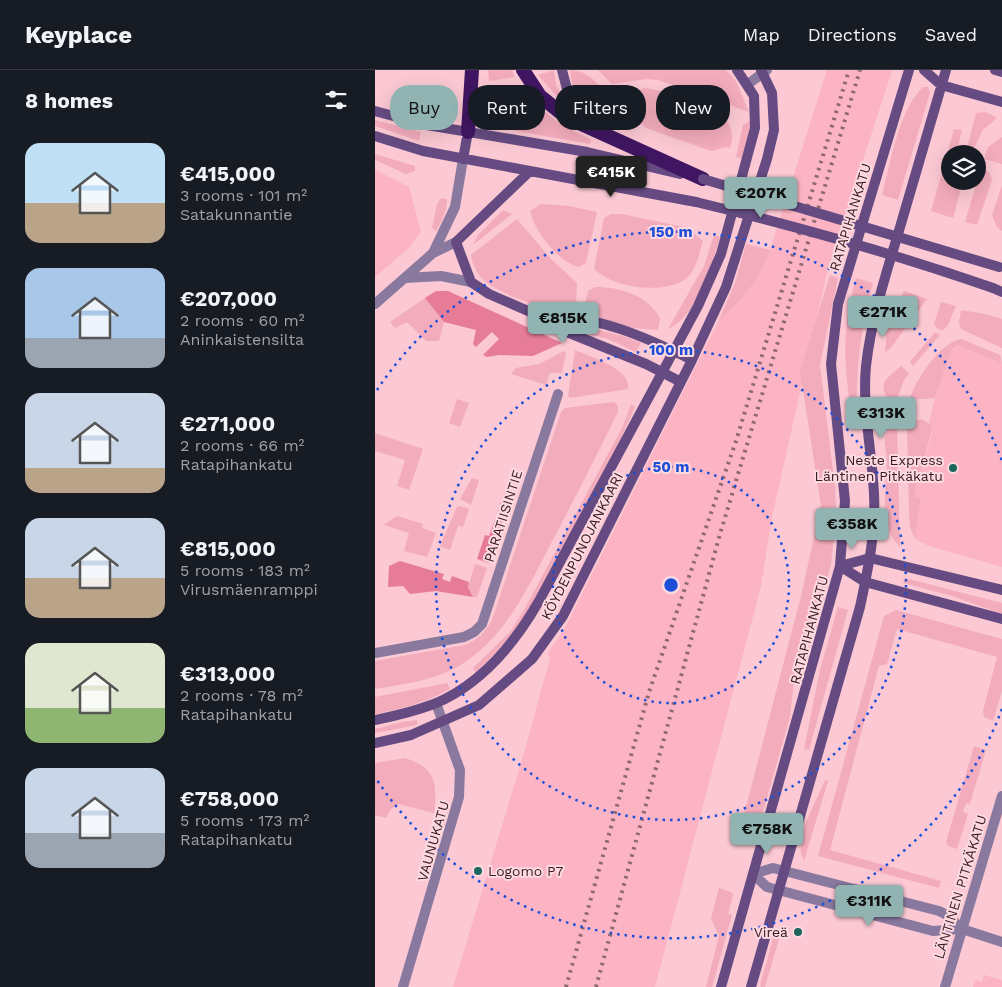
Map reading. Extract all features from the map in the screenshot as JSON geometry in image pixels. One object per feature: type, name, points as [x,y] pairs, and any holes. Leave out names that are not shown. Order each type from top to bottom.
[{"type":"highway","points":[[468,132],[472,70]]},
{"type":"highway","points":[[523,70],[540,96],[555,109]]},
{"type":"highway","points":[[591,130],[614,138],[703,180]]},
{"type":"main road","points":[[562,70],[566,85]]},
{"type":"main road","points":[[737,70],[748,84]]},
{"type":"main road","name":"RATAPIHANKATU","points":[[721,987],[840,566],[845,501],[833,395],[831,364],[833,332],[839,304],[909,70]]},
{"type":"main road","points":[[924,70],[941,85],[1002,102]]},
{"type":"main road","points":[[751,987],[865,582],[874,525],[874,494],[865,414],[865,386],[869,344],[882,288],[946,70]]},
{"type":"main road","points":[[995,70],[1002,72]]},
{"type":"main road","name":"KÖYDENPUNOJANKAARI","points":[[375,743],[411,735],[479,704],[517,673],[546,641],[563,616],[692,360],[726,287],[767,159],[773,130],[774,102],[764,71]]},
{"type":"main road","name":"KÖYDENPUNOJANKAARI","points":[[375,720],[436,703],[483,672],[513,642],[525,625],[674,351],[721,254],[755,128],[755,104],[748,84]]},
{"type":"main road","points":[[375,111],[427,125],[597,154],[703,180],[930,245],[1000,268]]},
{"type":"main road","points":[[463,159],[468,132]]},
{"type":"main road","points":[[375,136],[415,149],[696,202],[773,221],[946,272],[997,290]]},
{"type":"main road","points":[[530,171],[457,242],[471,282],[507,304],[544,318],[557,328],[662,372],[681,382]]},
{"type":"main road","points":[[544,318],[562,315],[625,331],[692,360]]},
{"type":"main road","points":[[840,566],[870,558],[1002,590]]},
{"type":"main road","points":[[840,566],[865,582],[1002,619]]},
{"type":"street","points":[[748,84],[764,71]]},
{"type":"street","points":[[433,252],[455,207],[463,159]]},
{"type":"street","points":[[375,304],[433,252],[457,242]]},
{"type":"street","points":[[405,278],[441,276],[471,282]]},
{"type":"street","name":"PARATIISINTIE","points":[[375,653],[464,637],[475,632],[482,624],[558,394]]},
{"type":"street","name":"VAUNUKATU","points":[[403,987],[459,797],[460,770],[436,703]]},
{"type":"street","name":"LÄNTINEN PITKÄKATU","points":[[945,987],[1002,796]]},
{"type":"street","points":[[962,929],[947,915],[939,911],[784,870],[767,868],[753,874],[767,887],[933,931],[962,929],[1002,942]]},
{"type":"shaded area","points":[[488,70],[512,70],[515,77],[489,81]]},
{"type":"shaded area","points":[[554,70],[555,94],[538,75]]},
{"type":"shaded area","points":[[570,70],[588,75],[599,85],[572,85]]},
{"type":"shaded area","points":[[598,70],[726,70],[736,81],[749,112],[730,105],[730,85],[672,85],[658,80],[646,79],[612,84]]},
{"type":"shaded area","points":[[827,70],[892,70],[827,272],[772,517],[761,586],[655,987],[453,987],[524,753],[550,658],[548,653],[565,628],[718,322],[737,303],[766,263]]},
{"type":"shaded area","points":[[923,87],[928,87],[930,93],[898,200],[882,195],[901,123],[914,97]]},
{"type":"shaded area","points":[[646,88],[656,90],[656,130],[730,130],[730,128],[732,133],[730,148],[726,147],[711,151],[646,128]]},
{"type":"shaded area","points":[[545,112],[555,120],[555,130],[572,130],[591,139],[590,144],[511,130],[545,130]]},
{"type":"shaded area","points":[[986,112],[997,118],[983,130],[976,145],[968,145],[976,113]]},
{"type":"shaded area","points":[[375,120],[390,124],[390,130],[413,130],[421,132],[419,141],[375,126]]},
{"type":"shaded area","points":[[750,121],[744,159],[736,157],[743,125]]},
{"type":"shaded area","points":[[954,129],[962,130],[958,145],[950,145]]},
{"type":"shaded area","points":[[1002,137],[1002,164],[986,160],[988,147]]},
{"type":"shaded area","points":[[375,154],[415,166],[415,171],[406,174],[375,160]]},
{"type":"shaded area","points":[[375,170],[409,187],[421,231],[409,248],[375,277]]},
{"type":"shaded area","points":[[986,170],[989,172],[992,180],[977,225],[965,222],[974,190],[986,190]]},
{"type":"shaded area","points":[[941,175],[941,190],[961,190],[953,218],[931,211]]},
{"type":"shaded area","points":[[1002,185],[1002,231],[997,227],[992,215]]},
{"type":"shaded area","points":[[441,198],[447,199],[447,203],[444,216],[436,231],[432,228],[437,204]]},
{"type":"shaded area","points":[[541,204],[569,206],[597,212],[586,263],[579,267],[571,264],[556,253],[542,237],[530,211]]},
{"type":"shaded area","points":[[503,210],[512,214],[473,245],[478,235]]},
{"type":"shaded area","points":[[611,214],[622,214],[688,228],[703,241],[696,265],[688,277],[678,283],[667,286],[654,288],[640,287],[614,281],[594,269],[604,218]]},
{"type":"shaded area","points":[[517,219],[551,259],[577,283],[576,304],[571,311],[536,305],[509,295],[487,282],[477,271],[471,255]]},
{"type":"shaded area","points":[[714,235],[720,237],[702,289],[687,313],[678,323],[668,329],[704,266]]},
{"type":"shaded area","points":[[746,244],[770,250],[756,280],[742,298],[718,322],[735,283]]},
{"type":"shaded area","points":[[830,275],[838,278],[820,365],[835,487],[836,517],[831,564],[820,605],[806,635],[795,670],[790,717],[756,836],[747,831],[742,822],[801,596],[821,506],[800,371]]},
{"type":"shaded area","points":[[856,278],[873,283],[865,316],[860,350],[857,383],[857,418],[852,419],[845,348],[848,316]]},
{"type":"shaded area","points":[[595,287],[623,291],[648,303],[660,318],[658,330],[633,328],[582,315],[588,291]]},
{"type":"shaded area","points":[[436,291],[448,291],[562,343],[533,356],[499,355],[487,357],[483,355],[499,339],[492,332],[476,347],[473,344],[476,330],[444,322],[425,298]]},
{"type":"shaded area","points":[[904,291],[927,299],[890,349],[885,352],[887,331]]},
{"type":"shaded area","points":[[425,298],[444,322],[439,341],[426,341],[407,322],[395,328],[390,322]]},
{"type":"shaded area","points":[[941,302],[956,306],[948,325],[943,330],[938,329],[934,324]]},
{"type":"shaded area","points":[[961,310],[1002,319],[1002,348],[961,329],[959,323]]},
{"type":"shaded area","points":[[586,327],[623,336],[641,343],[636,352],[608,339],[584,333]]},
{"type":"shaded area","points":[[935,332],[940,335],[913,366],[910,362]]},
{"type":"shaded area","points":[[961,339],[1000,355],[1002,363],[956,345],[952,348],[935,398],[909,400],[929,364],[945,347]]},
{"type":"shaded area","points":[[955,345],[1002,363],[1002,567],[929,546],[915,539],[921,498],[914,496],[932,433],[933,426],[929,422],[952,347]]},
{"type":"shaded area","points":[[575,350],[617,369],[627,382],[628,389],[570,398],[568,396]]},
{"type":"shaded area","points":[[564,351],[566,353],[562,373],[550,373],[546,385],[511,374],[516,368],[539,364]]},
{"type":"shaded area","points":[[901,366],[909,373],[903,382],[897,400],[886,396],[884,387],[887,379]]},
{"type":"shaded area","points":[[457,399],[469,403],[460,427],[449,423]]},
{"type":"shaded area","points":[[614,402],[618,406],[618,412],[580,489],[527,589],[491,640],[476,654],[449,671],[418,681],[375,689],[375,661],[465,645],[474,641],[484,632],[492,620],[561,412],[565,408]]},
{"type":"shaded area","points":[[631,404],[635,407],[619,442],[528,612],[513,635],[476,672],[473,668],[510,632],[524,610],[623,426]]},
{"type":"shaded area","points":[[922,419],[933,426],[914,496],[921,498],[915,539],[910,527],[909,514],[907,424]]},
{"type":"shaded area","points":[[897,425],[900,547],[888,528],[885,506],[887,461],[885,437],[891,428]]},
{"type":"shaded area","points":[[375,433],[423,449],[409,490],[397,486],[405,460],[375,451]]},
{"type":"shaded area","points":[[472,478],[479,480],[471,505],[460,499]]},
{"type":"shaded area","points":[[505,489],[512,491],[504,516],[497,513]]},
{"type":"shaded area","points":[[457,507],[469,509],[463,527],[458,526],[450,550],[440,546]]},
{"type":"shaded area","points":[[397,516],[423,524],[422,528],[436,533],[427,557],[404,551],[409,533],[384,525]]},
{"type":"shaded area","points":[[495,519],[502,521],[489,563],[477,559],[485,535],[489,536]]},
{"type":"shaded area","points":[[400,561],[444,574],[442,579],[450,582],[452,576],[469,582],[468,587],[473,597],[436,591],[410,594],[403,586],[388,587],[389,566]]},
{"type":"shaded area","points":[[475,564],[487,568],[477,597],[473,597],[468,587]]},
{"type":"shaded area","points":[[905,578],[1002,603],[1002,614],[952,596],[903,583]]},
{"type":"shaded area","points":[[838,607],[848,610],[809,750],[804,749],[820,670]]},
{"type":"shaded area","points":[[896,610],[1002,639],[1002,691],[993,721],[984,717],[983,711],[997,657],[897,629],[887,664],[879,666],[830,850],[941,881],[939,888],[818,856],[884,616]]},
{"type":"shaded area","points":[[447,683],[450,689],[432,698],[375,714],[375,697]]},
{"type":"shaded area","points":[[417,720],[417,725],[375,733],[375,729]]},
{"type":"shaded area","points":[[974,746],[986,750],[970,804],[966,803],[963,812],[968,814],[957,849],[948,846],[946,842]]},
{"type":"shaded area","points":[[405,758],[423,767],[433,778],[435,785],[434,813],[398,804],[391,809],[386,818],[375,815],[375,763]]},
{"type":"shaded area","points":[[825,780],[828,781],[804,861],[801,852],[803,832]]},
{"type":"shaded area","points":[[719,888],[731,892],[733,895],[728,914],[732,915],[712,987],[706,987],[719,936],[711,918]]},
{"type":"shaded area","points":[[776,928],[782,929],[765,987],[761,987],[760,985]]},
{"type":"shaded area","points":[[984,975],[1002,980],[1002,987],[973,987],[975,980],[982,982]]},
{"type":"railway","points":[[566,987],[649,692],[736,441],[849,70]]},
{"type":"railway","points":[[596,987],[720,534],[860,70]]},
{"type":"place","name":"Neste Express Läntinen Pitkäkatu","points":[[953,468]]},
{"type":"place","name":"Logomo P7","points":[[478,871]]},
{"type":"place","name":"Vireä","points":[[798,932]]}]
